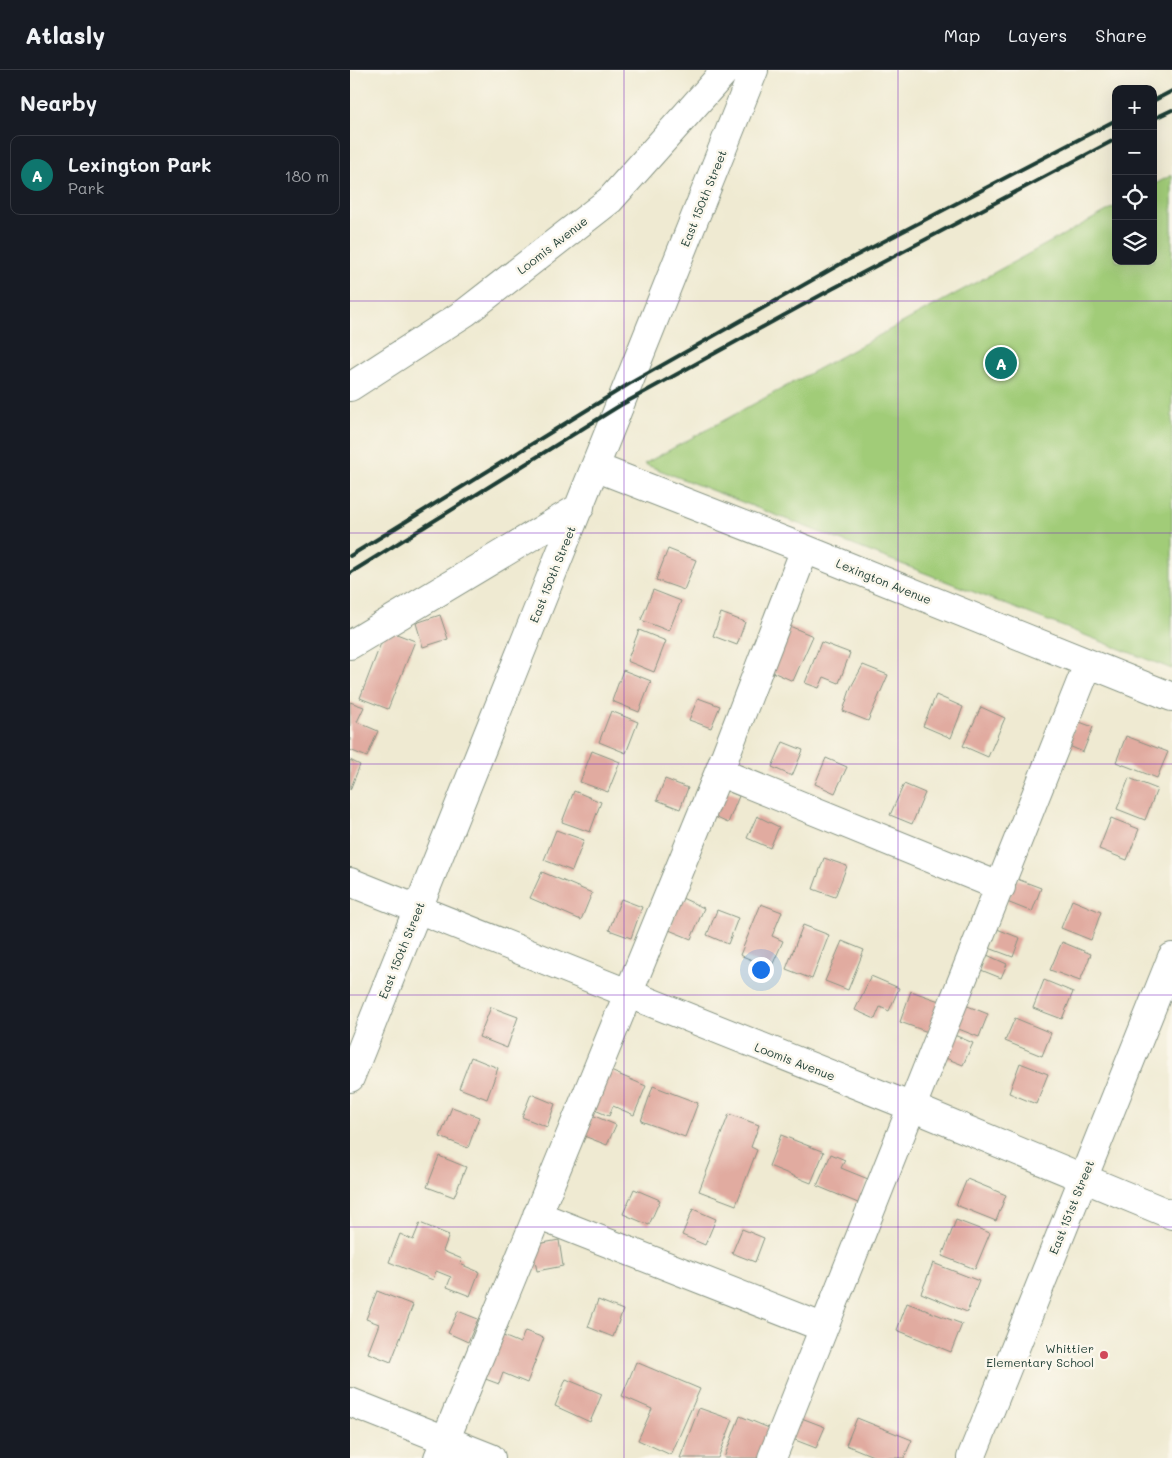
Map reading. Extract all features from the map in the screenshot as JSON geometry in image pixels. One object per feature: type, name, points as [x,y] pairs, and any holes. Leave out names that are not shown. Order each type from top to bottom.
[{"type":"street","name":"Loomis Avenue","points":[[350,387],[466,312],[610,200],[726,70]]},
{"type":"street","name":"East 150th Street","points":[[350,1078],[754,70]]},
{"type":"street","name":"Lexington Avenue","points":[[595,467],[805,549],[1172,697]]},
{"type":"street","points":[[350,645],[580,507]]},
{"type":"street","points":[[442,1449],[626,994],[719,772],[805,549]]},
{"type":"street","points":[[772,1458],[822,1328],[1001,886],[1088,664]]},
{"type":"street","points":[[719,772],[1001,886]]},
{"type":"street","name":"Loomis Avenue","points":[[350,882],[626,994],[912,1106],[1172,1214]]},
{"type":"street","name":"East 151st Street","points":[[971,1458],[1172,956]]},
{"type":"street","points":[[537,1215],[822,1328]]},
{"type":"street","points":[[350,1402],[442,1449],[490,1458]]},
{"type":"green space","points":[[1172,175],[1172,669],[644,464],[1112,208],[1112,265],[1157,265],[1157,183]]},
{"type":"building","points":[[668,549],[696,560],[684,590],[656,580]]},
{"type":"building","points":[[653,590],[681,601],[669,631],[641,620]]},
{"type":"building","points":[[721,613],[745,622],[737,645],[713,636]]},
{"type":"building","points":[[440,615],[448,639],[423,647],[416,623]]},
{"type":"building","points":[[785,624],[813,636],[793,681],[766,669]]},
{"type":"building","points":[[386,630],[415,641],[388,709],[360,698]]},
{"type":"building","points":[[639,630],[666,641],[654,672],[627,661]]},
{"type":"building","points":[[821,642],[850,653],[839,683],[824,677],[819,688],[805,683]]},
{"type":"building","points":[[863,665],[888,675],[868,721],[843,711],[851,687]]},
{"type":"building","points":[[623,670],[651,681],[639,712],[612,701]]},
{"type":"building","points":[[936,695],[963,707],[951,738],[923,726]]},
{"type":"building","points":[[698,698],[720,706],[711,728],[689,720]]},
{"type":"building","points":[[350,702],[364,707],[357,722],[378,731],[367,757],[350,750]]},
{"type":"building","points":[[981,707],[1005,718],[988,757],[963,746]]},
{"type":"building","points":[[611,711],[638,722],[626,753],[599,742]]},
{"type":"building","points":[[1077,721],[1093,727],[1083,752],[1067,745]]},
{"type":"building","points":[[1126,736],[1168,752],[1157,778],[1116,762]]},
{"type":"building","points":[[783,742],[803,750],[792,776],[772,767]]},
{"type":"building","points":[[592,751],[620,762],[608,792],[580,782]]},
{"type":"building","points":[[826,758],[847,767],[835,793],[815,784]]},
{"type":"building","points":[[350,760],[360,765],[350,790]]},
{"type":"building","points":[[1129,778],[1157,789],[1145,820],[1117,809]]},
{"type":"building","points":[[665,779],[688,788],[680,809],[657,800]]},
{"type":"building","points":[[904,784],[925,793],[912,824],[890,815]]},
{"type":"building","points":[[717,787],[739,796],[728,823],[706,813]]},
{"type":"building","points":[[574,791],[601,802],[590,832],[562,822]]},
{"type":"building","points":[[757,816],[779,827],[770,848],[747,838]]},
{"type":"building","points":[[1111,818],[1139,829],[1127,860],[1099,849]]},
{"type":"building","points":[[556,830],[584,840],[572,871],[544,860]]},
{"type":"building","points":[[824,858],[847,866],[835,897],[813,889]]},
{"type":"building","points":[[542,872],[592,893],[581,920],[530,898]]},
{"type":"building","points":[[1017,879],[1041,888],[1032,912],[1007,902]]},
{"type":"building","points":[[682,898],[704,908],[691,939],[669,930]]},
{"type":"building","points":[[621,899],[642,907],[631,938],[609,930]]},
{"type":"building","points":[[1072,900],[1101,912],[1091,940],[1061,928]]},
{"type":"building","points":[[761,904],[782,912],[772,936],[783,941],[771,968],[740,955]]},
{"type":"building","points":[[717,910],[738,918],[728,944],[707,935]]},
{"type":"building","points":[[803,925],[829,935],[812,979],[786,969]]},
{"type":"building","points":[[997,929],[1020,938],[1013,957],[989,948]]},
{"type":"building","points":[[842,941],[864,950],[848,990],[825,981]]},
{"type":"building","points":[[1062,942],[1091,954],[1080,981],[1050,970]]},
{"type":"building","points":[[987,955],[1007,964],[1001,978],[981,970]]},
{"type":"building","points":[[871,976],[899,988],[889,1011],[880,1007],[875,1019],[855,1010]]},
{"type":"building","points":[[1044,980],[1073,992],[1062,1019],[1033,1008]]},
{"type":"building","points":[[911,991],[939,1001],[928,1032],[900,1022]]},
{"type":"building","points":[[965,1005],[988,1014],[979,1037],[956,1028]]},
{"type":"building","points":[[491,1007],[518,1017],[507,1048],[479,1037]]},
{"type":"building","points":[[1015,1018],[1051,1033],[1042,1056],[1005,1041]]},
{"type":"building","points":[[952,1034],[973,1043],[963,1065],[943,1057]]},
{"type":"building","points":[[471,1057],[498,1068],[487,1099],[459,1088]]},
{"type":"building","points":[[1020,1063],[1048,1074],[1036,1104],[1009,1093]]},
{"type":"building","points":[[606,1069],[646,1086],[634,1115],[613,1106],[609,1116],[590,1108]]},
{"type":"building","points":[[653,1086],[698,1103],[685,1137],[641,1121]]},
{"type":"building","points":[[531,1094],[555,1104],[547,1127],[522,1117]]},
{"type":"building","points":[[452,1107],[479,1117],[468,1148],[440,1137]]},
{"type":"building","points":[[729,1114],[759,1125],[751,1147],[757,1150],[736,1205],[699,1191]]},
{"type":"building","points":[[592,1115],[616,1125],[607,1145],[584,1136]]},
{"type":"building","points":[[781,1135],[824,1152],[811,1183],[769,1166]]},
{"type":"building","points":[[831,1154],[845,1160],[841,1168],[868,1179],[858,1203],[817,1186]]},
{"type":"building","points":[[439,1156],[466,1167],[454,1197],[427,1187]]},
{"type":"building","points":[[967,1179],[1006,1195],[996,1221],[956,1205]]},
{"type":"building","points":[[634,1189],[660,1200],[649,1225],[623,1214]]},
{"type":"building","points":[[693,1209],[716,1219],[705,1245],[682,1235]]},
{"type":"building","points":[[956,1220],[990,1233],[975,1269],[942,1256]]},
{"type":"building","points":[[420,1223],[449,1235],[443,1251],[462,1259],[460,1264],[479,1272],[470,1296],[447,1287],[451,1277],[436,1271],[433,1280],[389,1262],[400,1234],[413,1240]]},
{"type":"building","points":[[742,1229],[764,1238],[755,1262],[732,1253]]},
{"type":"building","points":[[559,1240],[563,1266],[537,1271],[532,1245]]},
{"type":"building","points":[[933,1263],[979,1281],[967,1312],[921,1293]]},
{"type":"building","points":[[377,1291],[413,1305],[391,1362],[368,1353],[379,1324],[366,1319]]},
{"type":"building","points":[[598,1300],[623,1310],[613,1337],[588,1327]]},
{"type":"building","points":[[907,1303],[962,1324],[951,1352],[897,1330]]},
{"type":"building","points":[[458,1311],[478,1319],[468,1342],[448,1333]]},
{"type":"building","points":[[525,1331],[544,1338],[527,1383],[503,1373],[499,1384],[480,1377],[496,1333],[520,1343]]},
{"type":"building","points":[[636,1362],[700,1389],[671,1455],[638,1440],[652,1409],[622,1396]]},
{"type":"building","points":[[566,1379],[602,1394],[590,1422],[555,1406]]},
{"type":"building","points":[[699,1408],[733,1420],[718,1458],[680,1458]]},
{"type":"building","points":[[740,1416],[769,1428],[758,1458],[724,1458]]},
{"type":"building","points":[[799,1417],[825,1427],[816,1448],[790,1438]]},
{"type":"building","points":[[857,1418],[912,1440],[904,1458],[878,1458],[846,1445]]},
{"type":"railway","points":[[1157,99],[1172,91]]},
{"type":"railway","points":[[1157,117],[1172,110]]},
{"type":"railway","points":[[350,556],[629,384],[844,262],[1112,122]]},
{"type":"railway","points":[[350,573],[619,406],[832,289],[1112,141]]},
{"type":"place","name":"Lexington Park","points":[[1001,363]]},
{"type":"place","name":"Whittier Elementary School","points":[[1104,1355]]}]
